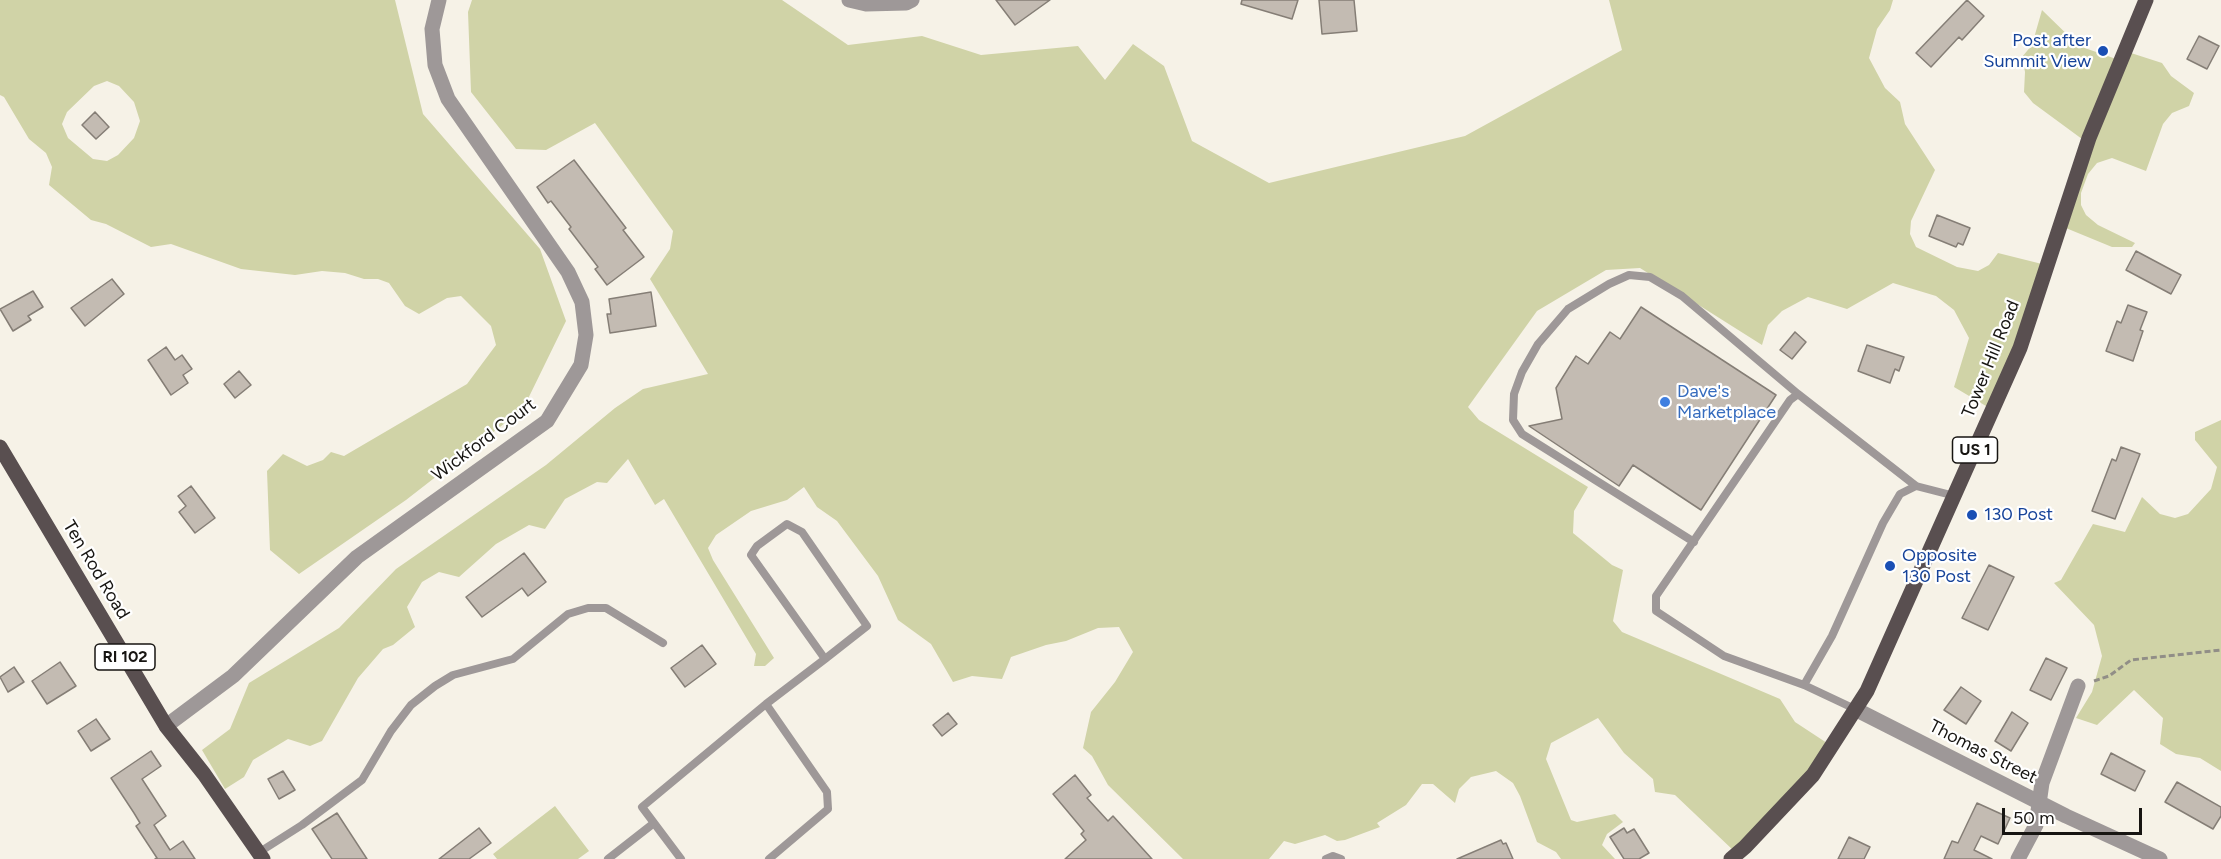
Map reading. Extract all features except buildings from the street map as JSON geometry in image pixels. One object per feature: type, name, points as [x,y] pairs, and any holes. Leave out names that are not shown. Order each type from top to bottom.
[{"type":"main road","name":"Tower Hill Road","points":[[1731,859],[1813,775],[1867,691],[2020,348],[2089,138],[2146,0]]},
{"type":"main road","name":"Ten Rod Road","points":[[0,447],[166,726],[204,774],[261,856]]},
{"type":"street","name":"Wickford Court","points":[[166,726],[232,676],[357,557],[547,422],[581,365],[586,335],[582,302],[568,272],[448,99],[435,65],[432,29],[439,0]]},
{"type":"street","points":[[849,0],[866,4],[906,3],[912,0]]},
{"type":"street","points":[[2018,859],[2037,825],[2042,783],[2078,686]]},
{"type":"street","name":"Thomas Street","points":[[1855,709],[2040,803],[2160,859]]},
{"type":"lane","points":[[1694,542],[1522,434],[1513,420],[1514,394],[1522,372],[1538,344],[1568,309],[1609,284],[1629,275],[1650,277],[1682,296],[1797,394],[1916,486],[1955,496]]},
{"type":"lane","points":[[1797,394],[1790,400],[1656,596],[1656,611],[1724,656],[1804,686],[1855,709]]},
{"type":"lane","points":[[1804,686],[1832,636],[1883,523],[1900,494],[1916,486]]},
{"type":"lane","points":[[681,859],[642,807],[766,704],[825,659],[867,626],[802,532],[787,524],[757,546],[751,555],[825,659]]},
{"type":"lane","points":[[261,856],[362,780],[391,731],[411,705],[435,686],[453,675],[513,659],[568,614],[588,608],[606,608],[663,643]]},
{"type":"lane","points":[[766,704],[826,792],[828,809],[769,859]]},
{"type":"lane","points":[[608,859],[654,823]]},
{"type":"lane","points":[[1326,859],[1333,856],[1341,859]]},
{"type":"path","points":[[2078,686],[2109,676],[2132,660],[2221,650]]},
{"type":"green space","points":[[0,0],[395,0],[423,114],[540,249],[566,321],[523,409],[406,500],[299,574],[270,550],[267,471],[283,454],[307,466],[323,460],[331,452],[344,456],[467,384],[496,345],[491,326],[461,296],[447,298],[419,314],[405,306],[389,283],[378,279],[364,279],[345,273],[322,271],[295,275],[241,269],[171,244],[151,247],[106,224],[91,220],[49,185],[52,167],[46,153],[29,139],[4,97],[0,95]],"holes":[[[107,81],[119,86],[134,102],[140,121],[134,138],[118,155],[107,161],[93,159],[68,138],[62,124],[67,112],[94,86]]]},
{"type":"green space","points":[[472,0],[782,0],[848,45],[922,36],[981,55],[1078,46],[1105,80],[1133,44],[1164,66],[1192,141],[1269,183],[1465,136],[1622,50],[1609,0],[1893,0],[1890,10],[1877,29],[1869,58],[1885,88],[1900,102],[1905,124],[1935,170],[1911,221],[1910,234],[1916,247],[1957,267],[1978,271],[1989,265],[1998,253],[2046,265],[1991,409],[1954,387],[1969,338],[1954,310],[1936,296],[1893,283],[1847,309],[1808,297],[1782,311],[1768,325],[1762,345],[1640,268],[1606,270],[1537,311],[1468,407],[1479,420],[1588,487],[1574,511],[1573,533],[1612,565],[1623,570],[1613,621],[1622,632],[1780,699],[1795,722],[1830,745],[1823,757],[1734,851],[1675,795],[1655,792],[1653,779],[1624,753],[1598,718],[1551,743],[1546,759],[1571,820],[1577,822],[1615,814],[1623,822],[1607,834],[1602,845],[1615,859],[1561,859],[1556,852],[1537,842],[1513,783],[1496,771],[1471,777],[1459,789],[1455,803],[1433,784],[1422,784],[1406,805],[1377,823],[1380,827],[1345,840],[1337,841],[1325,835],[1295,844],[1284,841],[1269,859],[1183,859],[1108,785],[1092,756],[1083,748],[1091,712],[1115,682],[1133,652],[1119,627],[1098,628],[1066,641],[1011,657],[1002,679],[972,676],[953,682],[931,644],[898,620],[878,576],[837,521],[817,507],[804,487],[787,500],[751,511],[716,535],[708,548],[713,560],[774,658],[765,666],[754,666],[756,654],[664,499],[655,505],[628,459],[607,483],[597,482],[565,499],[545,529],[529,525],[496,544],[459,577],[439,572],[422,582],[407,607],[415,627],[393,645],[383,649],[358,678],[322,741],[310,746],[288,739],[253,760],[244,777],[225,789],[202,750],[230,729],[249,683],[339,628],[396,569],[546,465],[615,408],[643,389],[708,374],[650,279],[670,249],[673,231],[595,123],[546,150],[516,149],[471,92],[468,12]]},
{"type":"green space","points":[[2042,10],[2079,46],[2119,60],[2131,53],[2162,63],[2171,76],[2194,93],[2189,106],[2172,113],[2163,124],[2146,171],[2112,158],[2097,163],[2088,174],[2081,193],[2081,205],[2086,215],[2098,225],[2135,243],[2132,247],[2112,247],[2061,226],[2082,139],[2033,103],[2024,92],[2025,72],[2022,57],[2032,45]]},
{"type":"green space","points":[[2221,420],[2221,771],[2200,758],[2176,754],[2160,744],[2163,718],[2134,690],[2097,725],[2076,718],[2092,692],[2102,656],[2094,625],[2054,583],[2061,580],[2093,524],[2125,532],[2142,497],[2160,514],[2175,518],[2188,514],[2211,489],[2217,467],[2195,440],[2195,432]]},
{"type":"green space","points":[[555,806],[589,851],[578,859],[497,859],[493,854]]},
{"type":"place","name":"Post after Summit View","points":[[2103,51]]},
{"type":"place","name":"Dave's Marketplace","points":[[1665,402]]},
{"type":"place","name":"130 Post","points":[[1972,515]]},
{"type":"place","name":"Opposite 130 Post","points":[[1890,566]]}]
